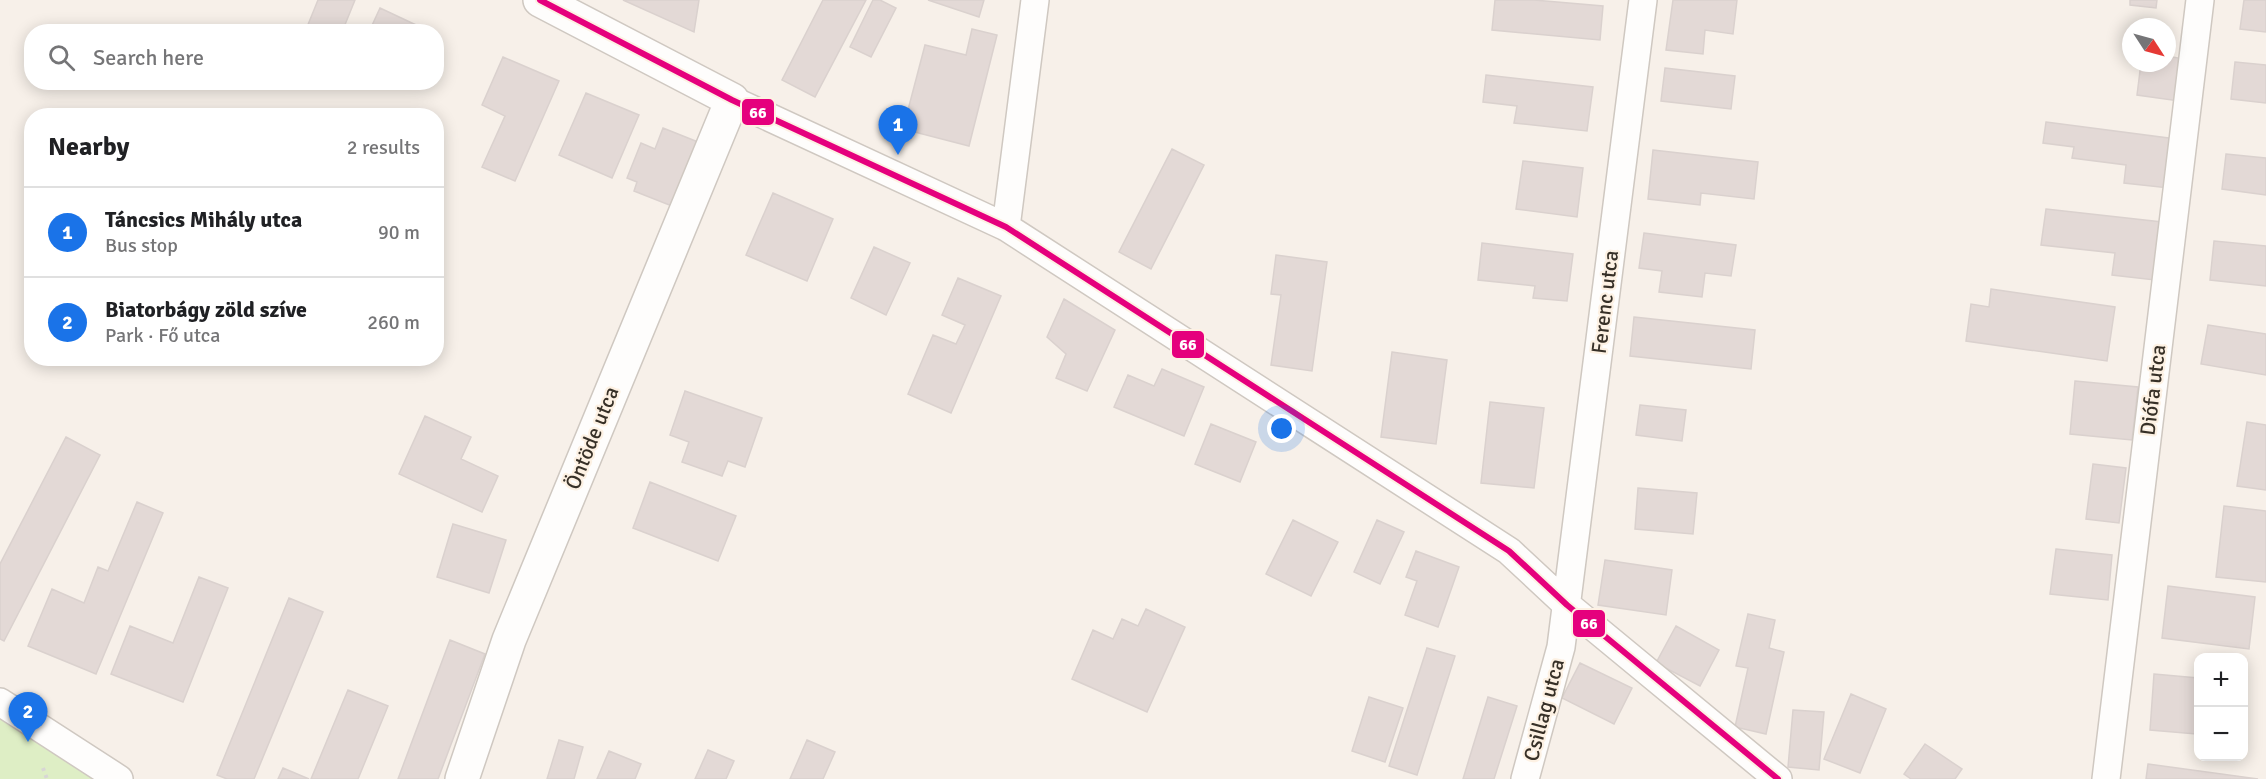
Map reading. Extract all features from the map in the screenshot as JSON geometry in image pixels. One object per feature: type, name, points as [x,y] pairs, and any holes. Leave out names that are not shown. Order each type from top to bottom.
[{"type":"street","points":[[540,0],[732,100],[1006,227],[1509,551],[1567,605],[1778,779]]},
{"type":"street","points":[[1006,227],[1035,0]]},
{"type":"street","name":"Ferenc utca","points":[[1567,605],[1643,0]]},
{"type":"street","name":"Diófa utca","points":[[2106,779],[2200,0]]},
{"type":"street","name":"Öntöde utca","points":[[462,779],[509,640],[732,100]]},
{"type":"street","name":"Csillag utca","points":[[1525,779],[1561,647],[1567,605]]},
{"type":"street","points":[[0,702],[119,779]]},
{"type":"green space","points":[[0,704],[113,779],[0,779]]},
{"type":"building","points":[[318,0],[355,0],[345,24],[308,24]]},
{"type":"building","points":[[623,0],[699,0],[694,32]]},
{"type":"building","points":[[823,0],[866,0],[815,97],[782,80]]},
{"type":"building","points":[[873,0],[880,0],[896,8],[871,57],[850,47]]},
{"type":"building","points":[[928,0],[984,0],[979,17]]},
{"type":"building","points":[[1495,0],[1534,0],[1603,6],[1600,40],[1492,30]]},
{"type":"building","points":[[1673,0],[1737,0],[1733,34],[1705,30],[1703,54],[1666,50]]},
{"type":"building","points":[[2130,0],[2157,0],[2156,8],[2130,5]]},
{"type":"building","points":[[2244,0],[2266,0],[2266,32],[2240,29]]},
{"type":"building","points":[[380,8],[414,24],[373,24]]},
{"type":"building","points":[[972,29],[997,35],[969,146],[903,129],[925,45],[966,55]]},
{"type":"building","points":[[503,57],[559,81],[515,181],[482,167],[505,116],[482,105]]},
{"type":"building","points":[[2176,58],[2184,59],[2179,101],[2137,95],[2140,72],[2176,72]]},
{"type":"building","points":[[2235,62],[2266,65],[2266,103],[2231,99]]},
{"type":"building","points":[[1665,68],[1735,76],[1731,109],[1661,101]]},
{"type":"building","points":[[1486,75],[1593,87],[1587,131],[1514,123],[1517,106],[1483,102]]},
{"type":"building","points":[[586,93],[639,115],[612,178],[559,155]]},
{"type":"building","points":[[2046,122],[2176,139],[2169,188],[2124,183],[2126,165],[2072,158],[2074,147],[2043,143]]},
{"type":"building","points":[[663,128],[703,144],[677,208],[634,191],[637,182],[627,178],[641,143],[655,149]]},
{"type":"building","points":[[1172,149],[1204,165],[1151,269],[1119,252]]},
{"type":"building","points":[[1653,150],[1758,162],[1754,199],[1701,193],[1700,205],[1648,199]]},
{"type":"building","points":[[2226,154],[2266,158],[2266,195],[2222,189]]},
{"type":"building","points":[[1523,161],[1583,168],[1577,217],[1516,209]]},
{"type":"building","points":[[773,193],[833,219],[807,281],[746,255]]},
{"type":"building","points":[[2046,209],[2162,222],[2155,280],[2112,275],[2115,253],[2041,245]]},
{"type":"building","points":[[1644,233],[1736,245],[1731,276],[1705,273],[1702,297],[1659,292],[1662,271],[1639,268]]},
{"type":"building","points":[[2214,241],[2266,246],[2266,286],[2210,280]]},
{"type":"building","points":[[1482,243],[1573,254],[1567,301],[1533,298],[1535,286],[1478,280]]},
{"type":"building","points":[[874,247],[910,263],[886,315],[851,298]]},
{"type":"building","points":[[1276,255],[1327,262],[1312,371],[1271,365],[1281,295],[1271,294]]},
{"type":"building","points":[[958,278],[1001,296],[951,413],[908,394],[933,335],[956,344],[965,325],[942,315]]},
{"type":"building","points":[[1991,289],[2115,307],[2107,361],[1966,341],[1971,304],[1989,307]]},
{"type":"building","points":[[1064,299],[1115,330],[1087,391],[1056,378],[1066,354],[1047,337]]},
{"type":"building","points":[[1634,317],[1755,330],[1751,369],[1630,356]]},
{"type":"building","points":[[2208,325],[2266,334],[2266,375],[2201,364]]},
{"type":"building","points":[[1392,352],[1447,360],[1436,444],[1381,437]]},
{"type":"building","points":[[1162,369],[1204,387],[1184,436],[1114,407],[1128,375],[1154,386]]},
{"type":"building","points":[[2075,381],[2138,387],[2132,440],[2070,434]]},
{"type":"building","points":[[685,391],[762,418],[745,467],[728,461],[722,476],[682,462],[689,442],[670,435]]},
{"type":"building","points":[[1490,402],[1544,408],[1534,488],[1481,483]]},
{"type":"building","points":[[1640,405],[1686,410],[1682,441],[1636,435]]},
{"type":"building","points":[[425,416],[471,437],[461,459],[498,476],[482,512],[399,474]]},
{"type":"building","points":[[2247,422],[2266,425],[2266,490],[2237,486]]},
{"type":"building","points":[[1211,424],[1256,442],[1240,482],[1195,464]]},
{"type":"building","points":[[66,437],[100,455],[4,641],[0,639],[0,564]]},
{"type":"building","points":[[2093,464],[2126,468],[2119,523],[2086,519]]},
{"type":"building","points":[[650,482],[736,516],[718,561],[633,528]]},
{"type":"building","points":[[1638,488],[1697,493],[1693,534],[1635,529]]},
{"type":"building","points":[[137,502],[163,513],[96,674],[28,646],[52,589],[84,603],[98,567],[108,571]]},
{"type":"building","points":[[2224,506],[2266,511],[2266,582],[2216,577]]},
{"type":"building","points":[[1293,520],[1338,542],[1311,596],[1266,574]]},
{"type":"building","points":[[1377,520],[1404,532],[1380,584],[1354,572]]},
{"type":"building","points":[[453,524],[506,540],[489,593],[437,577]]},
{"type":"building","points":[[2056,549],[2112,555],[2108,600],[2050,594]]},
{"type":"building","points":[[1416,551],[1459,567],[1438,627],[1405,615],[1417,581],[1406,577]]},
{"type":"building","points":[[1605,560],[1672,570],[1666,615],[1598,605]]},
{"type":"building","points":[[199,577],[228,588],[183,702],[111,674],[130,626],[173,643]]},
{"type":"building","points":[[2168,586],[2255,597],[2249,649],[2162,638]]},
{"type":"building","points":[[289,598],[323,612],[254,779],[227,779],[217,775]]},
{"type":"building","points":[[1146,609],[1185,627],[1147,712],[1072,679],[1093,630],[1113,639],[1122,619],[1138,626]]},
{"type":"building","points":[[1748,614],[1775,620],[1769,648],[1784,652],[1766,734],[1735,727],[1748,668],[1736,666]]},
{"type":"building","points":[[1676,626],[1719,650],[1700,686],[1656,663]]},
{"type":"building","points":[[450,640],[485,654],[438,779],[398,779]]},
{"type":"building","points":[[1427,648],[1455,656],[1417,775],[1389,766]]},
{"type":"building","points":[[1580,663],[1632,688],[1614,724],[1562,698]]},
{"type":"building","points":[[2154,674],[2194,678],[2194,734],[2150,730]]},
{"type":"building","points":[[348,690],[388,706],[358,779],[311,779]]},
{"type":"building","points":[[1851,694],[1886,709],[1860,773],[1824,759]]},
{"type":"building","points":[[1369,697],[1403,708],[1385,762],[1352,751]]},
{"type":"building","points":[[1488,697],[1517,706],[1494,779],[1463,779]]},
{"type":"building","points":[[1793,710],[1824,712],[1819,770],[1788,767]]},
{"type":"building","points":[[559,740],[583,747],[574,779],[547,779]]},
{"type":"building","points":[[807,740],[835,752],[823,779],[790,779]]},
{"type":"building","points":[[1925,744],[1962,769],[1955,779],[1911,779],[1904,774]]},
{"type":"building","points":[[708,750],[734,761],[726,779],[695,779]]},
{"type":"building","points":[[609,751],[641,764],[635,779],[597,779]]},
{"type":"building","points":[[2148,764],[2258,779],[2146,779]]},
{"type":"building","points":[[283,768],[309,779],[278,779]]},
{"type":"transit line","name":"66","points":[[540,0],[732,100],[1006,227],[1509,551],[1567,605],[1778,779]]},
{"type":"place","name":"Táncsics Mihály utca","points":[[898,155]]},
{"type":"place","name":"Biatorbágy zöld szíve","points":[[28,742]]}]
